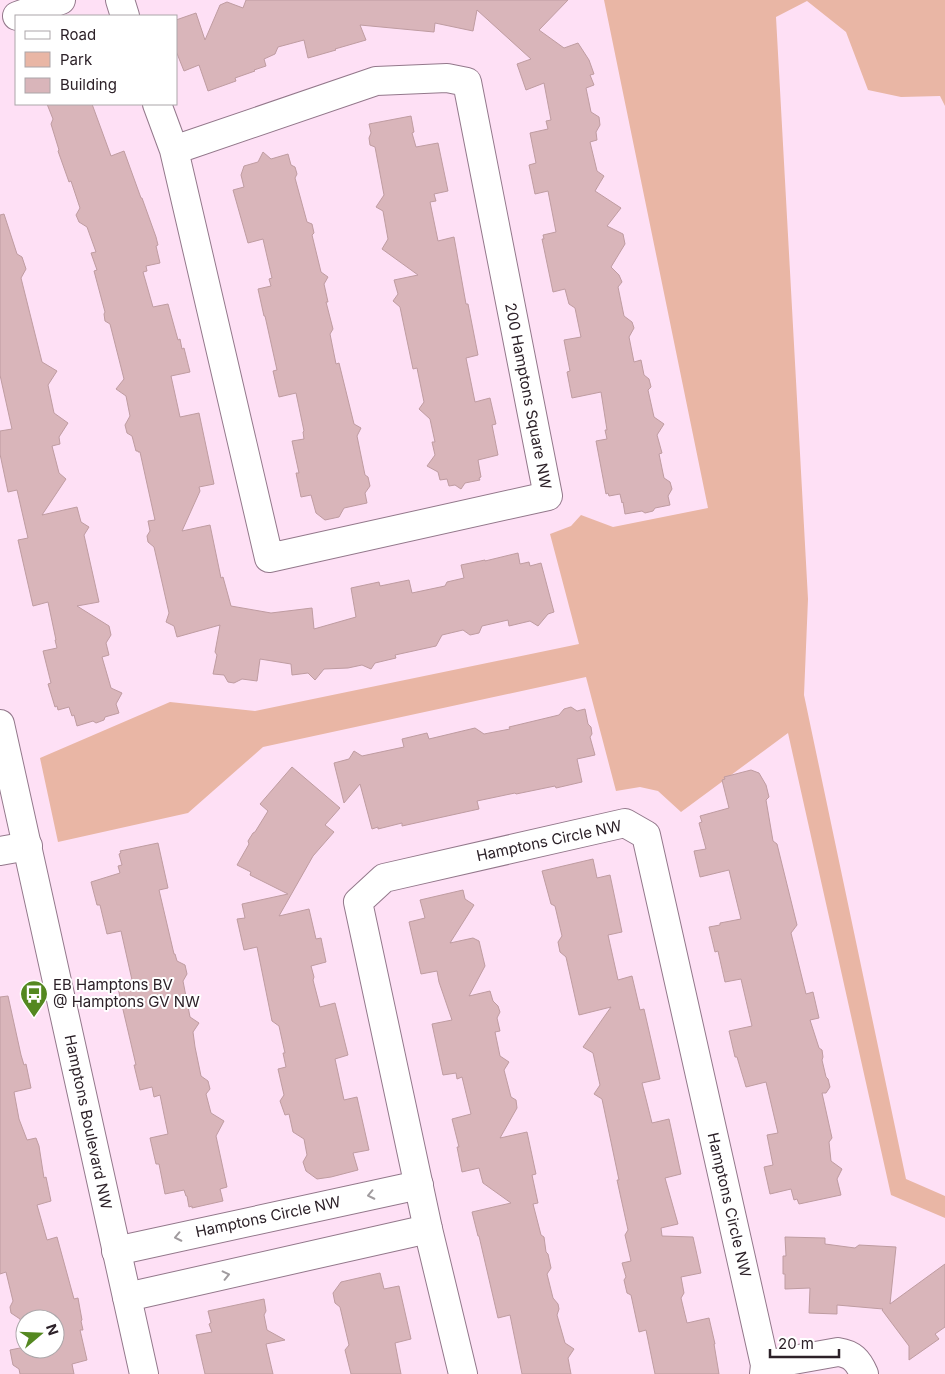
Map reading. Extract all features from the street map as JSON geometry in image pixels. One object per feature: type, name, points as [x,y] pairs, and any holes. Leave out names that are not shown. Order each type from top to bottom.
[{"type":"street","points":[[20,15],[61,0]]},
{"type":"street","points":[[120,0],[125,15]]},
{"type":"street","points":[[0,22],[15,17]]},
{"type":"street","name":"200 Hamptons Square NW","points":[[157,105],[174,150],[269,558],[548,496],[467,82],[447,78],[376,81],[174,150]]},
{"type":"street","name":"Hamptons Boulevard NW","points":[[0,724],[9,805],[28,846],[144,1374]]},
{"type":"street","name":"Hamptons Circle NW","points":[[463,1374],[428,1229],[358,902],[384,878],[625,823],[646,835],[765,1370],[838,1352],[849,1354],[864,1374]]},
{"type":"street","points":[[0,851],[28,846]]},
{"type":"street","name":"Hamptons Circle NW","points":[[116,1250],[419,1184]]},
{"type":"street","points":[[127,1297],[428,1229]]},
{"type":"green space","points":[[604,0],[945,0],[945,106],[940,96],[901,97],[868,90],[846,32],[807,1],[776,17],[808,599],[804,695],[906,1179],[945,1196],[945,1218],[891,1195],[788,733],[681,812],[658,791],[640,787],[616,791],[586,677],[263,747],[188,813],[58,842],[40,758],[170,702],[255,711],[579,644],[550,534],[571,526],[581,515],[613,527],[708,508]]},
{"type":"building","points":[[246,0],[568,0],[539,30],[564,48],[578,43],[589,60],[594,74],[590,75],[594,85],[586,88],[591,112],[599,117],[600,125],[596,132],[597,140],[590,142],[597,171],[604,176],[595,191],[621,208],[607,226],[623,234],[625,244],[611,267],[619,275],[622,282],[618,287],[624,316],[632,322],[634,328],[629,337],[634,362],[641,360],[644,375],[649,379],[651,387],[648,390],[654,417],[664,424],[657,435],[662,453],[659,454],[664,478],[670,482],[672,489],[668,496],[670,505],[655,508],[653,511],[645,513],[642,511],[625,514],[620,494],[609,496],[608,493],[606,494],[596,441],[607,439],[601,392],[572,398],[567,372],[570,371],[564,340],[581,337],[575,308],[569,304],[565,289],[553,292],[542,239],[544,239],[543,235],[556,232],[548,191],[535,194],[529,165],[536,163],[530,133],[548,129],[546,121],[551,120],[544,83],[526,90],[517,64],[531,59],[477,10],[473,31],[435,23],[434,32],[360,25],[366,40],[308,58],[304,40],[278,47],[275,54],[264,59],[266,66],[235,78],[236,81],[208,91],[199,65],[184,71],[178,56],[178,19],[196,13],[205,40],[220,5],[227,2],[243,8]]},
{"type":"building","points":[[47,105],[92,105],[111,156],[124,151],[142,198],[156,237],[160,263],[146,266],[147,271],[143,272],[153,307],[168,304],[178,340],[180,339],[182,349],[184,348],[190,372],[171,376],[180,417],[199,413],[214,484],[199,487],[200,491],[182,531],[210,525],[221,578],[223,577],[231,606],[271,613],[312,608],[314,629],[356,617],[351,588],[379,582],[380,586],[409,580],[412,593],[445,586],[447,582],[464,578],[461,565],[518,553],[520,564],[529,562],[530,566],[541,563],[554,612],[548,614],[538,626],[530,621],[509,626],[508,620],[482,626],[479,633],[470,635],[463,630],[442,635],[436,646],[395,655],[396,658],[375,663],[371,669],[362,665],[348,668],[324,669],[315,680],[308,673],[292,675],[291,664],[260,659],[257,681],[242,679],[234,683],[228,682],[224,675],[213,674],[220,625],[177,637],[174,626],[166,622],[169,613],[154,547],[148,542],[147,536],[150,531],[148,521],[155,520],[140,452],[136,451],[132,436],[127,433],[125,425],[130,416],[126,396],[116,389],[124,379],[110,324],[105,321],[105,312],[94,271],[97,270],[91,253],[96,252],[87,227],[79,222],[76,215],[80,208],[58,151],[51,124],[53,119]]},
{"type":"building","points":[[411,116],[414,132],[412,133],[416,147],[438,143],[448,191],[434,194],[436,201],[430,202],[438,241],[454,237],[466,304],[468,304],[478,355],[466,358],[475,402],[490,398],[496,424],[492,425],[498,455],[478,460],[480,480],[465,483],[461,489],[455,485],[449,486],[447,479],[440,480],[438,472],[427,466],[435,455],[432,442],[435,442],[430,419],[419,409],[424,402],[417,368],[413,369],[400,307],[393,301],[398,294],[394,280],[418,275],[382,249],[388,239],[383,211],[376,207],[384,195],[375,147],[370,145],[369,138],[371,133],[369,124]]},
{"type":"building","points":[[263,152],[271,159],[288,154],[291,165],[295,167],[297,174],[295,178],[307,222],[312,224],[314,233],[312,235],[321,272],[328,277],[324,284],[328,302],[326,302],[333,329],[330,334],[336,364],[339,363],[354,424],[361,428],[357,436],[365,475],[368,477],[370,486],[365,493],[367,503],[344,508],[339,517],[325,520],[316,513],[311,495],[301,497],[296,473],[299,473],[292,441],[304,439],[304,431],[296,393],[279,397],[273,371],[277,370],[258,289],[271,286],[269,279],[272,278],[263,239],[248,243],[233,190],[244,187],[241,175],[244,166],[258,162]]},
{"type":"building","points":[[4,214],[17,254],[22,257],[26,269],[21,278],[42,362],[57,371],[48,385],[54,413],[68,423],[59,437],[60,444],[52,446],[59,473],[66,479],[42,515],[77,507],[81,522],[89,527],[84,535],[99,602],[77,606],[109,626],[111,635],[106,643],[109,655],[102,657],[111,688],[122,693],[116,704],[119,713],[105,717],[104,720],[96,723],[93,721],[77,726],[74,715],[72,716],[69,707],[58,710],[57,706],[55,707],[48,684],[51,683],[43,651],[57,648],[48,602],[33,606],[18,540],[28,538],[17,490],[8,492],[0,454],[0,431],[12,429],[0,375],[0,215]]},
{"type":"building","points":[[571,707],[577,711],[585,709],[588,724],[591,727],[592,734],[590,737],[595,755],[577,759],[582,782],[477,801],[479,809],[402,826],[402,823],[378,829],[378,827],[372,829],[360,784],[344,803],[334,763],[349,759],[354,751],[362,756],[404,747],[402,739],[427,733],[429,739],[475,728],[484,734],[510,729],[509,727],[559,715],[564,709]]},
{"type":"building","points":[[292,767],[340,808],[325,825],[334,832],[313,856],[279,916],[309,909],[316,939],[321,938],[326,962],[311,966],[313,980],[320,1007],[335,1003],[348,1055],[335,1059],[344,1100],[357,1097],[369,1150],[353,1153],[358,1170],[317,1179],[306,1171],[303,1162],[307,1155],[304,1139],[293,1132],[289,1114],[285,1115],[280,1101],[284,1095],[278,1069],[286,1067],[279,1026],[272,1021],[257,947],[244,950],[237,919],[245,918],[242,904],[288,894],[250,875],[251,872],[237,865],[249,844],[248,841],[268,811],[260,804]]},
{"type":"building","points":[[751,770],[759,773],[766,785],[769,797],[766,800],[773,841],[777,844],[797,925],[791,933],[806,994],[813,992],[819,1018],[810,1020],[819,1048],[822,1050],[822,1060],[830,1087],[826,1093],[822,1093],[832,1138],[829,1142],[831,1161],[842,1169],[837,1179],[841,1195],[799,1204],[797,1199],[794,1200],[791,1189],[770,1194],[764,1167],[773,1165],[767,1135],[778,1133],[766,1082],[746,1087],[737,1057],[735,1057],[729,1031],[752,1026],[741,979],[725,982],[718,951],[715,952],[709,927],[741,919],[729,870],[700,877],[694,851],[706,849],[699,823],[702,822],[700,816],[729,808],[722,780],[725,779],[724,777]]},
{"type":"building","points":[[158,843],[168,888],[159,890],[174,954],[177,961],[185,965],[187,974],[183,981],[190,1017],[199,1023],[193,1032],[201,1076],[208,1081],[210,1089],[206,1094],[211,1113],[224,1121],[216,1136],[227,1187],[220,1189],[223,1201],[192,1208],[192,1206],[189,1207],[184,1190],[165,1194],[159,1164],[156,1164],[150,1138],[168,1134],[160,1095],[154,1097],[152,1087],[140,1090],[117,984],[132,980],[121,931],[107,934],[100,905],[97,905],[91,882],[120,873],[118,866],[122,865],[120,851]]},
{"type":"building","points":[[593,859],[597,878],[610,875],[622,932],[608,935],[618,980],[632,976],[640,1010],[644,1009],[660,1079],[642,1083],[652,1123],[669,1119],[681,1174],[665,1178],[678,1224],[661,1228],[662,1236],[693,1237],[701,1273],[681,1277],[684,1293],[681,1298],[687,1323],[709,1318],[719,1374],[655,1374],[646,1330],[639,1332],[631,1295],[627,1293],[624,1280],[626,1277],[622,1263],[631,1261],[625,1235],[628,1230],[602,1099],[594,1094],[600,1085],[593,1053],[583,1047],[611,1007],[579,1015],[566,957],[560,952],[558,942],[562,936],[555,906],[551,904],[542,871]]},
{"type":"building","points":[[463,890],[465,899],[474,905],[450,943],[473,938],[479,941],[485,966],[469,996],[490,991],[493,1001],[498,1006],[500,1012],[497,1018],[500,1031],[495,1032],[500,1056],[509,1062],[504,1070],[511,1097],[516,1100],[517,1108],[500,1138],[527,1132],[536,1174],[532,1175],[538,1203],[533,1204],[541,1235],[544,1237],[551,1268],[547,1274],[553,1298],[558,1304],[557,1315],[565,1343],[574,1349],[568,1358],[571,1374],[522,1374],[510,1315],[498,1318],[472,1212],[511,1203],[483,1183],[479,1168],[462,1172],[457,1147],[459,1147],[452,1119],[471,1114],[462,1077],[457,1079],[456,1073],[443,1075],[432,1024],[452,1020],[437,971],[421,974],[409,922],[425,918],[420,900]]},
{"type":"building","points":[[8,996],[21,1055],[24,1065],[26,1064],[31,1088],[14,1092],[19,1119],[27,1140],[36,1138],[39,1146],[44,1178],[46,1177],[51,1201],[37,1205],[47,1240],[57,1237],[74,1299],[78,1298],[83,1330],[80,1330],[87,1360],[72,1364],[74,1374],[20,1374],[19,1369],[13,1365],[10,1350],[15,1349],[15,1359],[65,1359],[65,1309],[15,1309],[15,1316],[11,1313],[10,1307],[13,1301],[6,1272],[0,1274],[0,997]]},
{"type":"building","points":[[785,1237],[825,1238],[825,1244],[855,1248],[859,1245],[896,1247],[890,1304],[945,1264],[945,1327],[935,1334],[939,1339],[909,1360],[909,1346],[883,1309],[837,1305],[837,1314],[809,1313],[810,1288],[785,1289],[783,1256],[786,1256]]},
{"type":"building","points":[[380,1273],[384,1289],[399,1286],[411,1339],[395,1343],[401,1374],[351,1374],[345,1350],[349,1345],[340,1307],[335,1303],[333,1293],[341,1282]]},
{"type":"building","points":[[264,1299],[266,1311],[264,1315],[267,1330],[285,1340],[266,1344],[273,1374],[205,1374],[196,1335],[212,1332],[208,1311]]},
{"type":"place","name":"EB Hamptons BV @ Hamptons GV NW","points":[[34,1018]]}]
